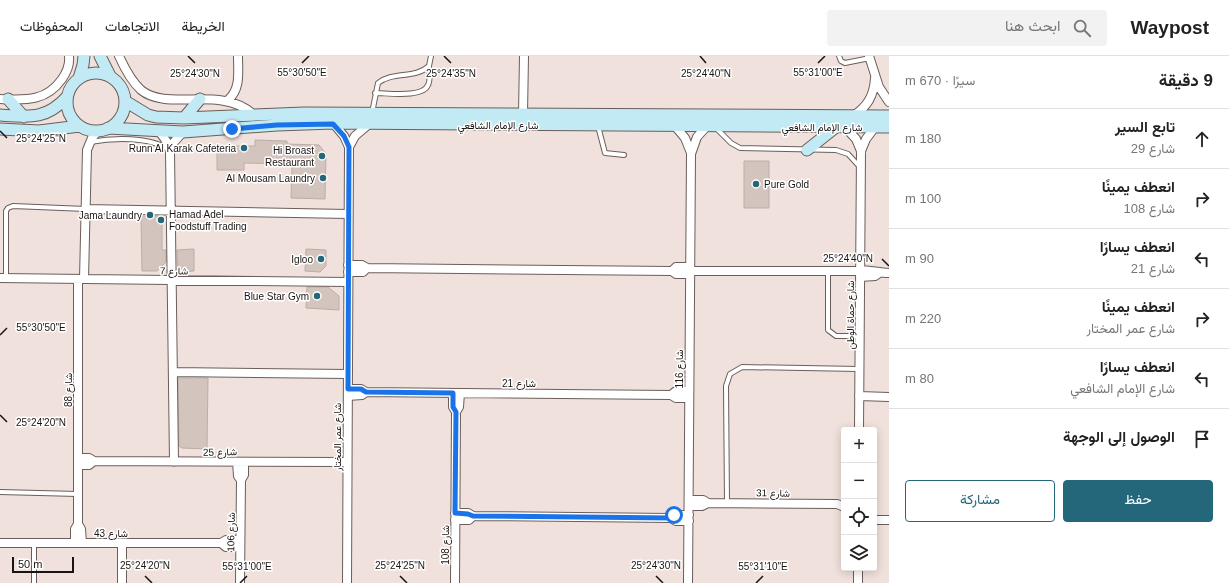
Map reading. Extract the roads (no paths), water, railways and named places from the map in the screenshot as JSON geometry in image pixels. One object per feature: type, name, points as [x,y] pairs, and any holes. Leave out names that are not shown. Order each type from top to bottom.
[{"type":"street","points":[[4,99],[38,99],[51,92],[67,71],[69,56]]},
{"type":"street","points":[[79,78],[84,56]]},
{"type":"street","points":[[90,142],[121,117],[126,101],[121,87],[110,76],[100,56]]},
{"type":"street","points":[[119,56],[135,84],[145,93],[158,98],[228,100],[242,105],[253,114]]},
{"type":"street","points":[[228,100],[235,93],[238,86],[238,56]]},
{"type":"street","points":[[523,114],[524,56]]},
{"type":"street","points":[[870,57],[879,87],[889,102]]},
{"type":"street","points":[[0,115],[34,116],[48,112],[67,97],[74,83],[79,78],[95,72],[110,76]]},
{"type":"street","points":[[853,116],[861,111],[872,96],[876,78]]},
{"type":"street","points":[[67,97],[69,113],[80,126],[88,130],[103,130]]},
{"type":"street","points":[[4,99],[24,116]]},
{"type":"street","points":[[184,118],[200,99]]},
{"type":"street","name":"شارع الإمام الشافعي","points":[[126,101],[148,115],[156,117],[184,118],[253,114],[598,125],[889,127]]},
{"type":"street","name":"شارع الإمام الشافعي","points":[[103,130],[183,132],[277,125],[333,124],[371,118],[523,114],[889,116]]},
{"type":"street","points":[[349,147],[355,136],[371,118]]},
{"type":"street","points":[[333,124],[344,136],[349,147]]},
{"type":"street","points":[[0,129],[39,131],[80,126]]},
{"type":"street","name":"شارع 116","points":[[675,126],[685,138],[691,154]]},
{"type":"street","name":"شارع 116","points":[[688,583],[691,154],[697,137],[711,126]]},
{"type":"street","points":[[807,150],[841,127]]},
{"type":"street","name":"شارع حماة الوطن","points":[[841,127],[853,135],[861,151]]},
{"type":"street","name":"شارع حماة الوطن","points":[[859,427],[861,151],[866,139],[875,127]]},
{"type":"street","points":[[159,131],[167,142],[170,151],[174,462]]},
{"type":"street","points":[[170,151],[174,142],[183,132]]},
{"type":"street","name":"شارع 88","points":[[78,543],[81,529],[78,524],[78,462],[81,279],[88,150],[90,142]]},
{"type":"street","name":"شارع عمر المختار","points":[[347,583],[349,147]]},
{"type":"street","points":[[86,209],[348,214]]},
{"type":"street","points":[[348,269],[363,272],[367,268],[672,271],[676,267],[689,271],[828,271],[860,272],[873,276],[880,273],[889,273]]},
{"type":"street","name":"شارع 7","points":[[3,278],[348,282]]},
{"type":"street","points":[[173,372],[348,374]]},
{"type":"street","name":"شارع 21","points":[[348,392],[362,395],[366,392],[671,394],[676,391],[689,394]]},
{"type":"street","name":"شارع 108","points":[[455,583],[456,412],[459,407],[456,393]]},
{"type":"street","points":[[859,396],[889,397]]},
{"type":"street","name":"شارع 25","points":[[78,462],[89,458],[94,462],[347,462]]},
{"type":"street","name":"شارع 106","points":[[240,583],[242,480],[238,476],[241,462]]},
{"type":"street","name":"شارع 31","points":[[689,510],[703,500],[708,503],[841,504]]},
{"type":"street","points":[[455,516],[468,514],[473,516],[672,518],[676,514],[689,510]]},
{"type":"street","points":[[877,520],[889,520]]},
{"type":"street","name":"شارع 43","points":[[0,543],[221,543],[226,547],[240,544]]},
{"type":"street","points":[[122,543],[122,583]]},
{"type":"street","points":[[858,571],[858,583]]},
{"type":"lane","points":[[375,93],[414,93],[423,91],[429,83],[429,66],[431,56]]},
{"type":"lane","points":[[840,56],[840,60],[845,63],[870,57]]},
{"type":"lane","points":[[371,118],[378,83],[387,78],[420,72],[429,66]]},
{"type":"lane","points":[[598,125],[605,153],[624,155]]},
{"type":"lane","points":[[711,126],[731,143],[740,148],[843,152],[854,158],[861,168]]},
{"type":"lane","points":[[90,142],[108,140],[147,141],[159,144],[170,151]]},
{"type":"lane","points":[[3,278],[6,211],[8,208],[13,206],[86,209]]},
{"type":"lane","points":[[828,271],[828,330],[836,336],[859,336]]},
{"type":"lane","points":[[727,503],[726,386],[730,374],[742,367],[859,369]]},
{"type":"lane","points":[[0,492],[78,494]]},
{"type":"lane","points":[[34,543],[34,583]]},
{"type":"place","name":"Runn Al Karak Cafeteria","points":[[244,148]]},
{"type":"place","name":"Hi Broast Restaurant","points":[[322,156]]},
{"type":"place","name":"Al Mousam Laundry","points":[[323,178]]},
{"type":"place","name":"Pure Gold","points":[[756,184]]},
{"type":"place","name":"Jama Laundry","points":[[150,215]]},
{"type":"place","name":"Hamad Adel Foodstuff Trading","points":[[161,220]]},
{"type":"place","name":"Igloo","points":[[321,259]]},
{"type":"place","name":"Blue Star Gym","points":[[317,296]]}]
